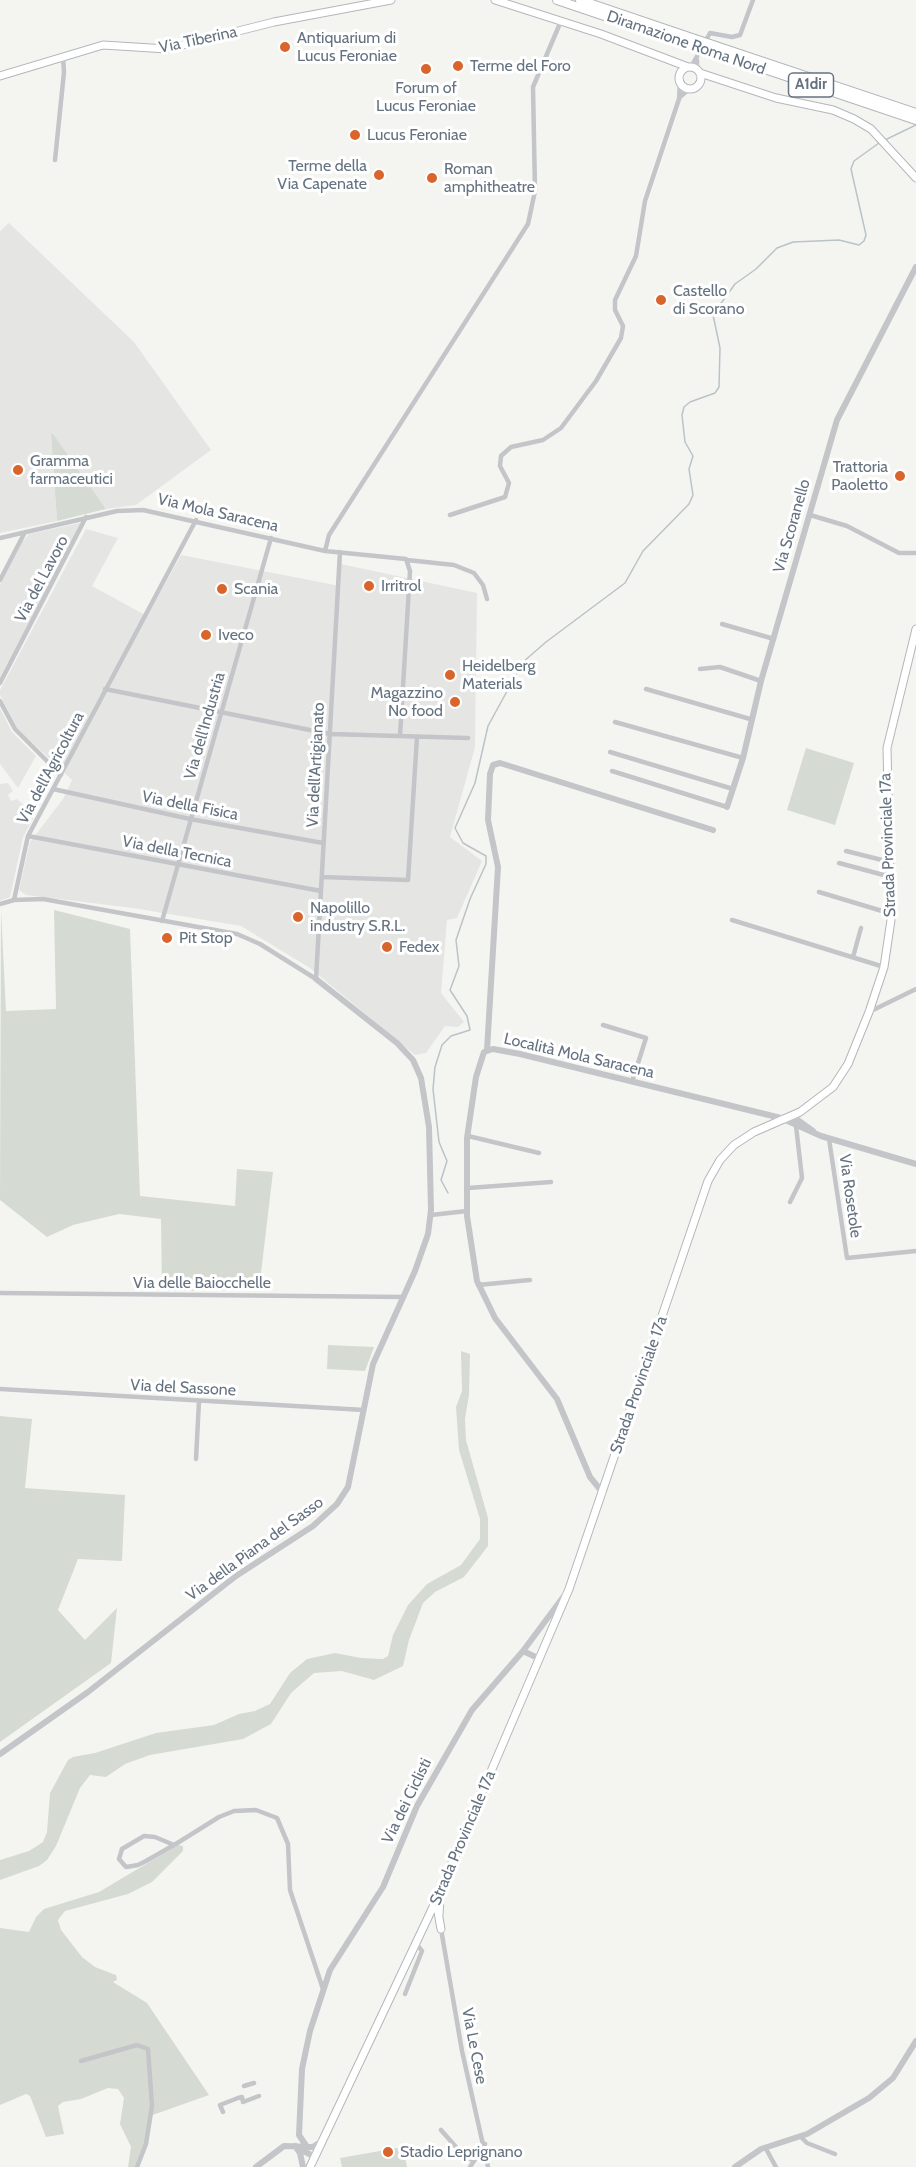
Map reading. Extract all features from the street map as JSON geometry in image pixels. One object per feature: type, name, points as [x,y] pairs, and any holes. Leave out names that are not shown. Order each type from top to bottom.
[{"type":"highway","name":"Diramazione Roma Nord","points":[[557,0],[694,42],[916,118]]},
{"type":"highway","name":"Diramazione Roma Nord","points":[[580,0],[694,42]]},
{"type":"main road","name":"Via Tiberina","points":[[2,75],[108,44],[148,50],[167,49],[274,22],[391,0]]},
{"type":"main road","points":[[495,0],[561,21],[716,78],[844,118],[875,136],[916,183]]},
{"type":"main road","points":[[668,59],[689,89],[716,78]]},
{"type":"main road","points":[[680,78],[694,69]]},
{"type":"main road","points":[[694,69],[699,84]]},
{"type":"main road","points":[[886,148],[916,178]]},
{"type":"main road","name":"Strada Provinciale 17a","points":[[312,2162],[433,1909],[569,1589],[712,1172],[734,1145],[818,1101],[839,1081],[869,1012],[884,968],[892,914],[887,748],[916,629]]},
{"type":"main road","points":[[441,1890],[439,1915],[441,1929]]},
{"type":"main road","points":[[433,1909],[439,1915]]},
{"type":"main road","points":[[433,1909],[441,1929]]},
{"type":"main road","points":[[424,1927],[433,1924],[441,1929]]},
{"type":"street","points":[[694,69],[706,36],[710,33],[732,37],[740,35],[753,0]]},
{"type":"street","points":[[325,551],[329,535],[528,224],[535,191],[533,87],[561,21]]},
{"type":"street","points":[[55,160],[64,72],[63,57]]},
{"type":"street","points":[[450,515],[506,497],[509,488],[499,465],[502,454],[513,446],[543,440],[561,428],[587,395],[611,356],[623,330],[615,310],[615,300],[636,256],[645,201],[679,99],[680,78]]},
{"type":"street","points":[[679,99],[689,89]]},
{"type":"street","name":"Via Scoranello","points":[[727,807],[742,758],[750,719],[839,413],[916,267]]},
{"type":"street","name":"Via Mola Saracena","points":[[0,538],[86,517],[117,511],[143,510],[272,537],[325,551],[454,565],[474,573],[483,585],[487,599]]},
{"type":"street","points":[[810,515],[845,525],[899,553],[916,553]]},
{"type":"street","name":"Via del Lavoro","points":[[0,683],[86,517]]},
{"type":"street","name":"Via dell'Agricoltura","points":[[14,900],[28,836],[196,520]]},
{"type":"street","points":[[0,580],[25,532]]},
{"type":"street","name":"Via dell'Industria","points":[[162,921],[272,537]]},
{"type":"street","name":"Via dell'Artigianato","points":[[316,979],[340,552]]},
{"type":"street","points":[[400,736],[410,571],[407,560]]},
{"type":"street","points":[[722,624],[774,639]]},
{"type":"street","points":[[700,669],[720,667],[761,681]]},
{"type":"street","points":[[105,689],[330,734],[468,738]]},
{"type":"street","points":[[646,689],[750,719]]},
{"type":"street","points":[[0,701],[15,729],[61,775]]},
{"type":"street","points":[[615,722],[742,758]]},
{"type":"street","points":[[321,877],[408,880],[417,737]]},
{"type":"street","points":[[610,752],[733,789]]},
{"type":"street","points":[[487,1050],[498,867],[488,817],[493,765],[500,764],[713,830]]},
{"type":"street","points":[[612,771],[727,807]]},
{"type":"street","name":"Via della Fisica","points":[[53,789],[190,819],[324,843]]},
{"type":"street","name":"Via della Tecnica","points":[[28,836],[321,891]]},
{"type":"street","points":[[846,851],[890,862]]},
{"type":"street","points":[[839,863],[891,877]]},
{"type":"street","points":[[819,892],[892,914]]},
{"type":"street","points":[[0,904],[14,900],[46,899],[244,935],[316,979]]},
{"type":"street","points":[[732,920],[884,968]]},
{"type":"street","points":[[853,957],[861,928]]},
{"type":"street","name":"Via della Piana del Sasso","points":[[0,1754],[88,1692],[236,1576],[294,1540],[329,1513],[344,1495],[351,1480],[375,1360],[422,1255],[431,1215],[429,1123],[422,1080],[417,1067],[400,1046],[316,979]]},
{"type":"street","points":[[869,1012],[916,989]]},
{"type":"street","points":[[603,1025],[646,1038],[632,1082]]},
{"type":"street","name":"Località Mola Saracena","points":[[603,1493],[589,1474],[558,1401],[495,1318],[478,1285],[467,1211],[468,1136],[482,1055],[487,1050],[520,1054],[784,1119],[830,1139],[916,1164]]},
{"type":"street","points":[[792,1116],[816,1134]]},
{"type":"street","points":[[790,1202],[802,1178],[796,1126]]},
{"type":"street","points":[[468,1136],[539,1153]]},
{"type":"street","name":"Via Rosetole","points":[[830,1139],[847,1258],[916,1251]]},
{"type":"street","points":[[468,1188],[552,1182]]},
{"type":"street","points":[[431,1215],[467,1211]]},
{"type":"street","points":[[478,1285],[530,1280]]},
{"type":"street","name":"Via delle Baiocchelle","points":[[0,1293],[403,1297]]},
{"type":"street","name":"Via del Sassone","points":[[0,1389],[364,1410]]},
{"type":"street","points":[[196,1459],[199,1401]]},
{"type":"street","name":"Via dei Ciclisti","points":[[299,2133],[303,2062],[323,1989],[339,1954],[383,1887],[417,1806],[463,1723],[486,1690],[523,1651],[569,1589]]},
{"type":"street","points":[[523,1651],[540,1659]]},
{"type":"street","points":[[174,1845],[156,1837],[144,1836],[124,1847],[119,1858],[125,1866],[133,1867],[174,1845],[229,1813],[256,1810],[277,1818],[288,1844],[291,1893],[323,1989]]},
{"type":"street","name":"Via Le Cese","points":[[441,1929],[464,2064],[485,2144],[488,2167]]},
{"type":"street","points":[[405,1994],[422,1951],[416,1943]]},
{"type":"street","points":[[735,2167],[765,2147],[800,2136],[876,2093],[896,2074],[916,2041]]},
{"type":"street","points":[[81,2061],[135,2046],[143,2045],[148,2049],[152,2106],[146,2144],[137,2167]]},
{"type":"street","points":[[244,2086],[254,2083]]},
{"type":"street","points":[[223,2112],[220,2105],[242,2097],[243,2102],[259,2096]]},
{"type":"street","points":[[441,2130],[464,2156],[474,2161]]},
{"type":"street","points":[[299,2133],[301,2142],[307,2147]]},
{"type":"street","points":[[256,2167],[276,2150],[287,2145],[299,2133]]},
{"type":"street","points":[[800,2136],[807,2143],[835,2154]]},
{"type":"street","points":[[287,2145],[317,2146],[322,2141]]},
{"type":"street","points":[[470,2167],[485,2144]]},
{"type":"street","points":[[295,2146],[312,2162]]},
{"type":"street","points":[[295,2146],[301,2156],[303,2167]]},
{"type":"street","points":[[765,2147],[777,2167]]},
{"type":"street","points":[[301,2156],[312,2162]]},
{"type":"shaded area","points":[[9,223],[134,342],[211,450],[136,505],[106,509],[51,434],[57,521],[0,533],[0,231]]},
{"type":"shaded area","points":[[51,434],[53,434],[106,509],[57,521]]},
{"type":"shaded area","points":[[80,523],[81,528],[0,677],[0,584],[22,542],[29,534]]},
{"type":"shaded area","points":[[86,529],[118,538],[92,586],[147,616],[181,555],[340,586],[341,564],[477,593],[475,747],[450,837],[482,861],[457,918],[447,920],[441,993],[464,1022],[458,1027],[445,1026],[426,1053],[415,1055],[310,968],[241,926],[133,908],[26,895],[19,890],[30,842],[63,799],[72,780],[17,728],[0,695],[0,690]]},
{"type":"shaded area","points":[[0,708],[12,732],[36,756],[18,788],[0,764]]},
{"type":"shaded area","points":[[806,748],[854,763],[835,825],[787,810]]},
{"type":"shaded area","points":[[8,783],[13,791],[8,795],[11,801],[17,799],[32,813],[33,819],[23,837],[10,897],[0,901],[0,784]]},
{"type":"shaded area","points":[[1,910],[6,1011],[56,1009],[54,910],[130,929],[140,1196],[235,1206],[237,1169],[273,1172],[259,1290],[162,1291],[161,1219],[119,1214],[73,1225],[47,1237],[0,1200]]},
{"type":"shaded area","points":[[328,1345],[374,1347],[365,1371],[327,1369]]},
{"type":"shaded area","points":[[461,1351],[470,1354],[469,1395],[465,1419],[466,1440],[488,1518],[488,1546],[464,1577],[435,1592],[423,1603],[409,1640],[403,1666],[374,1680],[342,1671],[314,1673],[291,1693],[271,1724],[243,1739],[150,1755],[125,1764],[106,1777],[90,1775],[80,1788],[56,1846],[47,1860],[39,1866],[0,1880],[0,1860],[29,1851],[43,1842],[47,1832],[50,1793],[68,1760],[73,1757],[95,1753],[156,1733],[214,1725],[239,1714],[255,1711],[270,1704],[290,1673],[307,1659],[335,1653],[361,1658],[383,1659],[388,1656],[393,1635],[408,1605],[427,1584],[461,1565],[480,1539],[480,1519],[459,1450],[456,1407],[462,1391]]},
{"type":"shaded area","points":[[0,1416],[32,1419],[25,1488],[125,1495],[122,1561],[78,1559],[58,1610],[85,1640],[117,1608],[111,1663],[0,1742]]},
{"type":"shaded area","points":[[178,1845],[183,1846],[183,1851],[152,1882],[128,1894],[65,1911],[58,1920],[61,1930],[82,1957],[95,1967],[116,1975],[117,1980],[113,1982],[147,2003],[209,2095],[150,2116],[146,2140],[135,2167],[128,2167],[131,2147],[120,2124],[124,2098],[118,2089],[108,2088],[81,2099],[63,2102],[58,2106],[64,2134],[46,2137],[30,2096],[26,2094],[0,2105],[0,1928],[29,1932],[36,1917],[44,1909],[99,1892]]},
{"type":"shaded area","name":"Stadio Leprignano","points":[[403,2147],[407,2167],[342,2167],[340,2158]]},
{"type":"waterway","points":[[883,141],[916,125]]},
{"type":"waterway","points":[[448,1193],[441,1180],[447,1161],[439,1142],[433,1089],[435,1067],[442,1045],[451,1036],[470,1030],[467,1016],[450,990],[459,966],[456,940],[470,899],[486,864],[486,856],[463,843],[455,828],[475,783],[488,726],[523,662],[625,583],[643,551],[689,504],[693,495],[689,469],[693,456],[685,442],[682,415],[684,407],[690,402],[715,393],[719,387],[720,348],[712,310],[722,302],[735,284],[756,269],[777,248],[793,242],[839,240],[859,245],[864,241],[866,235],[851,169],[854,161],[879,143]]},
{"type":"place","name":"Antiquarium di Lucus Feroniae","points":[[285,47]]},
{"type":"place","name":"Terme del Foro","points":[[458,66]]},
{"type":"place","name":"Forum of Lucus Feroniae","points":[[426,69]]},
{"type":"place","name":"Lucus Feroniae","points":[[355,135]]},
{"type":"place","name":"Terme della Via Capenate","points":[[379,175]]},
{"type":"place","name":"Roman amphitheatre","points":[[432,178]]},
{"type":"place","name":"Castello di Scorano","points":[[661,300]]},
{"type":"place","name":"Gramma farmaceutici","points":[[18,470]]},
{"type":"place","name":"Trattoria Paoletto","points":[[900,476]]},
{"type":"place","name":"Irritrol","points":[[369,586]]},
{"type":"place","name":"Scania","points":[[222,589]]},
{"type":"place","name":"Iveco","points":[[206,635]]},
{"type":"place","name":"Heidelberg Materials","points":[[450,675]]},
{"type":"place","name":"Magazzino No food","points":[[455,702]]},
{"type":"place","name":"Napolillo industry S.R.L.","points":[[298,917]]},
{"type":"place","name":"Pit Stop","points":[[167,938]]},
{"type":"place","name":"Fedex","points":[[387,947]]},
{"type":"place","name":"Stadio Leprignano","points":[[388,2152]]}]
